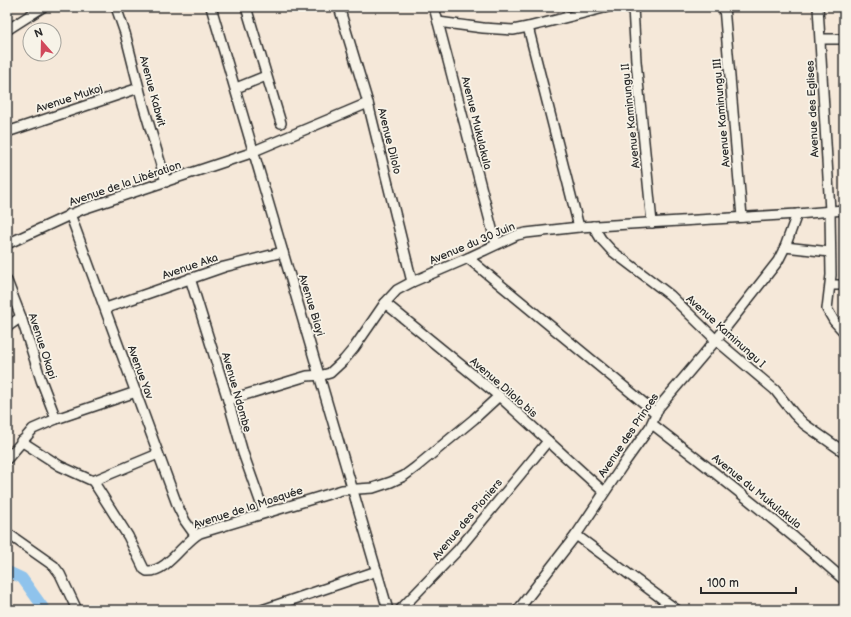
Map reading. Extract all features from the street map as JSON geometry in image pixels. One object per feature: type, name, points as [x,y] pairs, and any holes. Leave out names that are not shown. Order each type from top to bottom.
[{"type":"street","points":[[7,30],[43,7]]},
{"type":"street","name":"Avenue Kabwit","points":[[116,7],[127,39],[139,88],[166,182]]},
{"type":"street","name":"Avenue Biayi","points":[[212,7],[388,610]]},
{"type":"street","points":[[246,7],[281,123]]},
{"type":"street","name":"Avenue Dilolo","points":[[339,7],[368,103],[412,282]]},
{"type":"street","name":"Avenue Mukulakula","points":[[434,7],[496,244]]},
{"type":"street","points":[[438,22],[505,30],[528,27],[608,7]]},
{"type":"street","name":"Avenue Kaminungu II","points":[[633,7],[635,54],[652,223]]},
{"type":"street","name":"Avenue Kaminungu III","points":[[724,7],[742,217]]},
{"type":"street","name":"Avenue des Eglises","points":[[818,7],[830,211],[830,285],[827,309],[834,321],[844,332]]},
{"type":"street","points":[[528,27],[579,227]]},
{"type":"street","points":[[820,39],[844,39]]},
{"type":"street","points":[[236,88],[266,76]]},
{"type":"street","name":"Avenue Mukoj","points":[[7,132],[139,88]]},
{"type":"street","name":"Avenue de la Libération","points":[[7,244],[70,214],[254,152],[368,103]]},
{"type":"street","name":"Avenue du 30 Juin","points":[[228,400],[307,376],[330,373],[354,348],[385,303],[396,290],[496,244],[526,233],[579,227],[844,210]]},
{"type":"street","name":"Avenue Yav","points":[[70,214],[106,308],[158,454],[185,521],[195,535]]},
{"type":"street","name":"Avenue des Princes","points":[[518,610],[576,534],[652,424],[656,413],[778,261],[785,247],[797,214]]},
{"type":"street","name":"Avenue Kaminungu I","points":[[593,226],[601,239],[612,251],[670,295],[716,340],[775,390],[804,424],[844,452]]},
{"type":"street","points":[[785,247],[830,252]]},
{"type":"street","name":"Avenue Aka","points":[[106,308],[231,265],[283,252]]},
{"type":"street","points":[[468,258],[656,413]]},
{"type":"street","name":"Avenue Ndombe","points":[[190,278],[243,453],[264,512]]},
{"type":"street","name":"Avenue Okapi","points":[[7,281],[21,317],[36,367],[56,419]]},
{"type":"street","points":[[830,285],[844,285]]},
{"type":"street","name":"Avenue Dilolo bis","points":[[385,303],[499,396],[604,492]]},
{"type":"street","points":[[7,326],[21,317]]},
{"type":"street","points":[[7,459],[33,429],[56,419],[136,392]]},
{"type":"street","name":"Avenue de la Mosquée","points":[[93,481],[128,536],[143,566],[147,571],[157,570],[169,561],[195,535],[264,512],[342,490],[380,486],[404,476],[474,419],[499,396]]},
{"type":"street","name":"Avenue du Mukulakula","points":[[652,424],[790,533],[844,580]]},
{"type":"street","name":"Avenue des Pioniers","points":[[400,610],[457,551],[548,441]]},
{"type":"street","points":[[21,442],[60,466],[93,481],[158,454]]},
{"type":"street","points":[[7,533],[54,566],[60,574],[77,610]]},
{"type":"street","points":[[576,534],[677,610]]},
{"type":"street","points":[[262,610],[377,572]]},
{"type":"waterway","points":[[7,571],[22,578],[45,610]]}]
